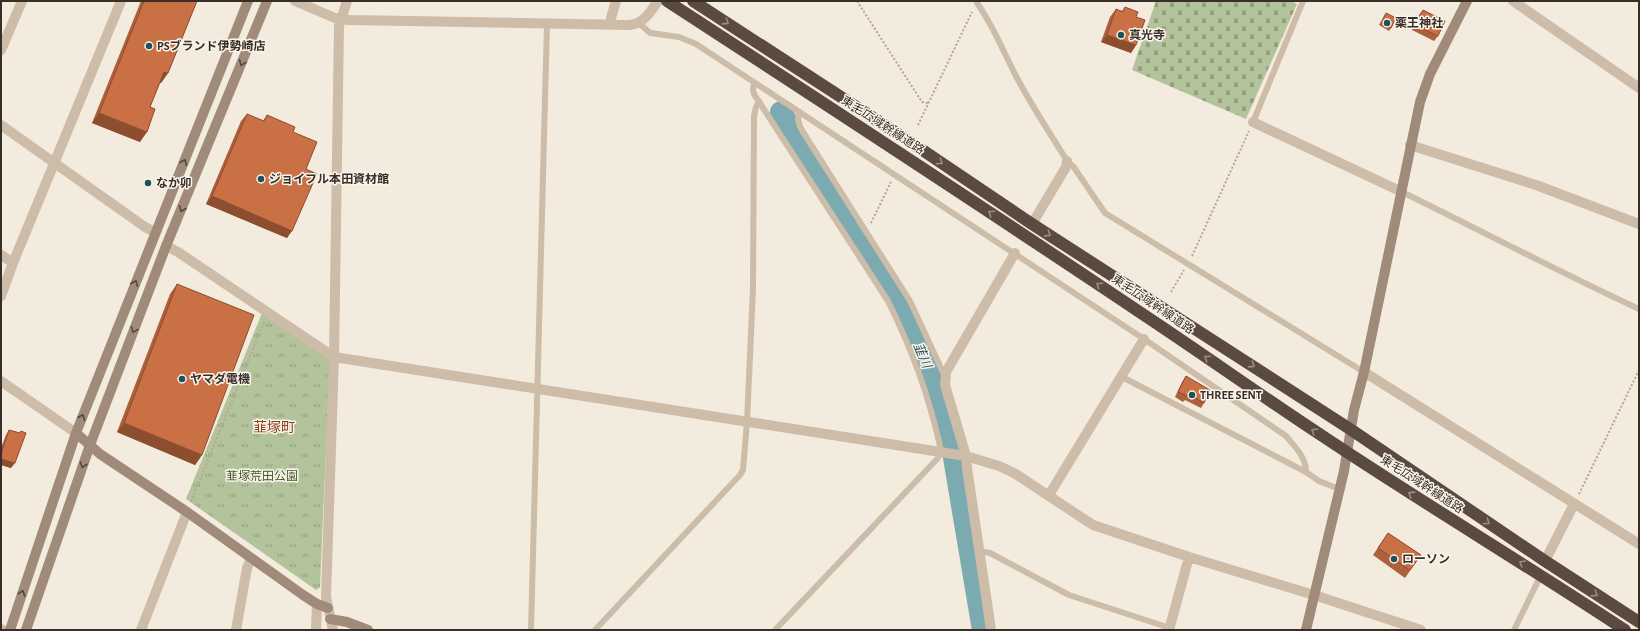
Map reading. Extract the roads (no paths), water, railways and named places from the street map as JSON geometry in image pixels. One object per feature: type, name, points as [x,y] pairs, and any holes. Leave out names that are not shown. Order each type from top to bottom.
[{"type":"highway","name":"東毛広域幹線道路","points":[[667,1],[912,160],[1347,452],[1625,630]]},
{"type":"highway","name":"東毛広域幹線道路","points":[[693,1],[912,143],[1032,224],[1350,429],[1545,561],[1639,622]]},
{"type":"street","points":[[1,296],[13,263],[121,1]]},
{"type":"street","points":[[10,630],[76,433],[248,1]]},
{"type":"street","points":[[26,630],[90,445],[166,246],[268,1]]},
{"type":"street","points":[[295,1],[335,18],[611,25],[629,25],[639,23],[647,17],[658,1]]},
{"type":"street","points":[[334,630],[330,619],[326,597],[334,357],[339,26],[347,1]]},
{"type":"street","points":[[611,25],[611,18],[616,1]]},
{"type":"street","points":[[1306,630],[1347,452],[1350,429],[1364,372],[1420,102],[1430,74],[1467,1]]},
{"type":"street","points":[[1514,1],[1639,88]]},
{"type":"street","points":[[1,50],[4,33],[18,3]]},
{"type":"street","points":[[1252,122],[1402,192]]},
{"type":"street","points":[[1,125],[145,227],[156,232]]},
{"type":"street","points":[[1410,145],[1536,185],[1639,224]]},
{"type":"street","points":[[1032,224],[1066,167],[1067,161]]},
{"type":"street","points":[[166,246],[178,252],[334,357],[964,456],[1000,466],[1014,473],[1050,495],[1093,525],[1189,558],[1314,595],[1421,630]]},
{"type":"street","points":[[991,630],[967,468],[945,385],[946,372],[1015,254]]},
{"type":"street","points":[[1,255],[13,263]]},
{"type":"street","points":[[1050,495],[1144,339]]},
{"type":"street","points":[[1364,372],[1639,544]]},
{"type":"street","points":[[1,381],[76,433],[100,454],[187,512],[317,604],[328,608]]},
{"type":"street","points":[[1545,561],[1574,504]]},
{"type":"street","points":[[141,630],[187,512]]},
{"type":"street","points":[[236,630],[247,568],[251,558]]},
{"type":"street","points":[[1169,629],[1189,558]]},
{"type":"street","points":[[316,630],[317,604]]},
{"type":"street","points":[[330,619],[347,622],[368,630]]},
{"type":"lane","points":[[1252,122],[1303,1]]},
{"type":"lane","points":[[977,2],[986,15],[1024,90],[1067,161],[1073,166],[1104,213],[1364,372]]},
{"type":"lane","points":[[639,23],[650,33],[679,37],[688,40],[1144,339],[1286,436],[1302,456],[1305,462],[1306,472]]},
{"type":"lane","points":[[531,630],[547,24]]},
{"type":"lane","points":[[754,82],[752,90],[888,301],[922,378],[943,453],[775,630]]},
{"type":"lane","points":[[595,630],[740,475],[745,462],[753,288],[754,116],[759,101]]},
{"type":"lane","points":[[799,112],[798,120],[801,129],[910,301],[942,371],[946,372]]},
{"type":"lane","points":[[1402,192],[1574,279],[1639,309]]},
{"type":"lane","points":[[1122,377],[1306,472],[1319,481],[1339,489]]},
{"type":"lane","points":[[979,551],[990,553],[1068,595],[1169,629]]},
{"type":"lane","points":[[1514,630],[1541,575]]},
{"type":"waterway","name":"韮川","points":[[781,112],[903,308],[935,382],[951,440],[983,630]]},
{"type":"place","name":"薬王神社","points":[[1387,23]]},
{"type":"place","name":"真光寺","points":[[1121,35]]},
{"type":"place","name":"PSブランド伊勢崎店","points":[[149,46]]},
{"type":"place","name":"ジョイフル本田資材館","points":[[261,179]]},
{"type":"place","name":"なか卯","points":[[148,183]]},
{"type":"place","name":"ヤマダ電機","points":[[182,379]]},
{"type":"place","name":"THREE SENT","points":[[1192,395]]},
{"type":"place","name":"ローソン","points":[[1394,559]]},
{"type":"district","name":"韮塚町","points":[[274,427]]},
{"type":"park label","name":"韮塚荒田公園","points":[[262,476]]}]
